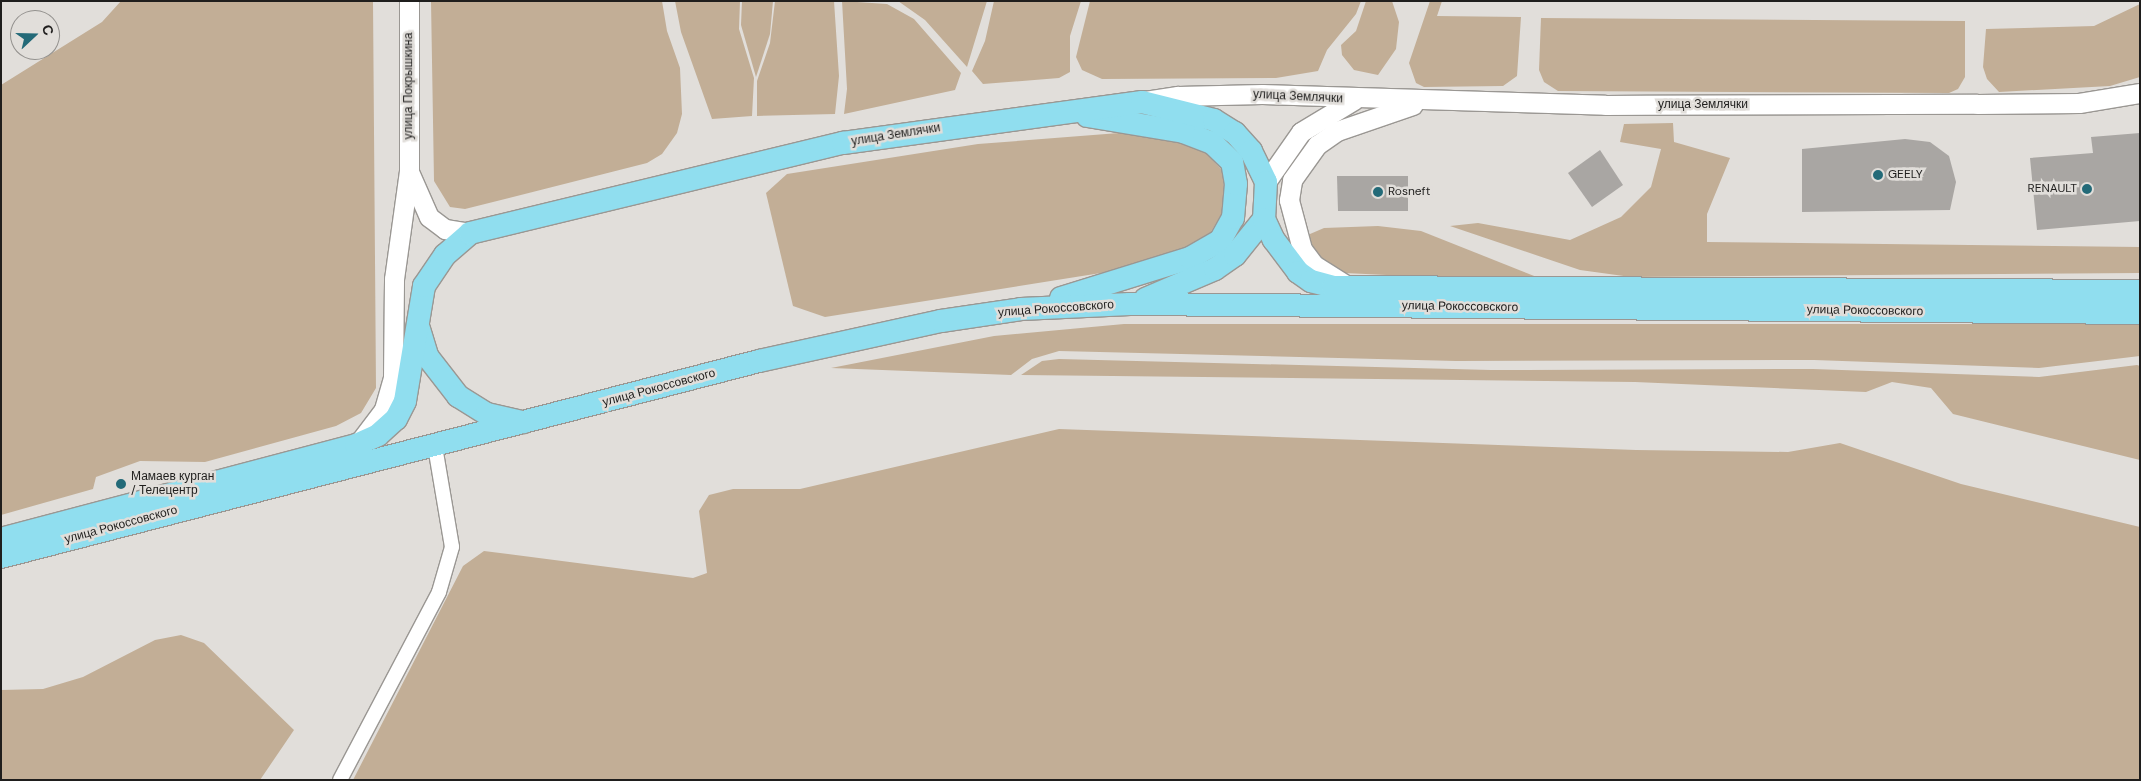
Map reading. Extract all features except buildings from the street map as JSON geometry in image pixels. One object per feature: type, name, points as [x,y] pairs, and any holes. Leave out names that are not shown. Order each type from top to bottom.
[{"type":"highway","name":"улица Землячки","points":[[470,233],[843,143],[1142,102]]},
{"type":"highway","points":[[1130,304],[1215,269],[1235,255],[1264,220],[1266,182],[1251,151],[1235,133],[1214,120],[1142,102]]},
{"type":"highway","points":[[1022,309],[1190,258],[1220,241],[1233,218],[1236,184],[1232,162],[1212,143],[1184,132],[1069,112]]},
{"type":"highway","name":"улица Рокоссовского","points":[[1264,220],[1298,272],[1311,281],[1354,290],[2140,291]]},
{"type":"highway","name":"улица Рокоссовского","points":[[1,539],[356,445],[378,436],[396,419],[410,380],[424,286],[433,271],[470,233]]},
{"type":"highway","name":"улица Рокоссовского","points":[[1,557],[527,423],[759,361],[942,321],[1022,309],[1130,304],[2140,313]]},
{"type":"highway","points":[[417,323],[428,356],[458,396],[486,414],[527,423]]},
{"type":"main road","name":"улица Покрышкина","points":[[356,445],[374,426],[390,394],[394,280],[408,170],[409,1]]},
{"type":"main road","name":"улица Землячки","points":[[1142,102],[1178,96],[1262,94],[1356,100],[1605,105],[1994,104],[2079,103],[2140,93]]},
{"type":"main road","points":[[1266,182],[1301,132],[1356,100]]},
{"type":"main road","points":[[1354,290],[1314,266],[1302,248],[1289,200],[1292,180],[1317,145],[1337,131],[1428,100]]},
{"type":"main road","points":[[408,170],[429,217],[445,229],[470,233]]},
{"type":"street","points":[[340,780],[439,592],[452,547],[434,447]]},
{"type":"shaded area","points":[[121,1],[373,1],[376,388],[361,413],[336,426],[205,462],[140,461],[96,477],[93,489],[1,515],[1,85],[41,60],[60,60],[60,48],[102,22]]},
{"type":"shaded area","points":[[431,1],[662,1],[667,31],[680,68],[682,114],[677,133],[662,154],[647,163],[465,209],[450,207],[434,181]]},
{"type":"shaded area","points":[[675,1],[740,1],[739,29],[754,78],[752,116],[712,119],[681,32]]},
{"type":"shaded area","points":[[742,1],[773,1],[770,34],[756,77],[741,25]]},
{"type":"shaded area","points":[[775,1],[834,1],[839,76],[835,114],[757,116],[757,81],[770,43]]},
{"type":"shaded area","points":[[842,1],[887,4],[914,19],[961,73],[955,90],[844,114],[847,89]]},
{"type":"shaded area","points":[[898,1],[987,1],[967,67],[925,20]]},
{"type":"shaded area","points":[[994,1],[1081,1],[1070,36],[1070,72],[1059,78],[983,84],[972,71],[985,41]]},
{"type":"shaded area","points":[[1090,1],[1361,1],[1356,14],[1327,50],[1318,71],[1276,78],[1102,79],[1082,70],[1076,57]]},
{"type":"shaded area","points":[[1366,1],[1392,1],[1399,22],[1396,49],[1378,75],[1354,70],[1342,55],[1341,45],[1356,31]]},
{"type":"shaded area","points":[[1430,1],[1442,1],[1437,16],[1521,17],[1517,76],[1503,86],[1424,87],[1416,83],[1409,63]]},
{"type":"shaded area","points":[[2140,4],[2140,77],[2110,86],[1999,92],[1987,79],[1983,67],[1986,29],[2094,26]]},
{"type":"shaded area","points":[[1541,18],[1965,21],[1965,77],[1958,89],[1949,93],[1558,91],[1544,82],[1539,70]]},
{"type":"shaded area","points":[[1673,123],[1674,142],[1730,158],[1707,214],[1707,242],[2140,247],[2140,273],[1631,277],[1580,270],[1450,226],[1478,223],[1570,240],[1621,217],[1651,187],[1661,149],[1620,142],[1624,124]]},
{"type":"shaded area","points":[[1119,133],[1176,141],[1204,151],[1223,171],[1225,208],[1208,237],[1184,252],[1126,269],[825,317],[793,306],[766,193],[787,174],[978,144]]},
{"type":"shaded area","points":[[1378,226],[1421,231],[1552,283],[1345,273],[1318,260],[1308,242],[1310,234],[1324,228]]},
{"type":"shaded area","points":[[1124,324],[2140,324],[2140,356],[2039,368],[1814,360],[1456,361],[1059,351],[1032,359],[1011,375],[831,368],[994,336]]},
{"type":"shaded area","points":[[1059,359],[1491,370],[1813,369],[2039,377],[2137,365],[2140,366],[2140,460],[1953,414],[1931,388],[1892,382],[1866,392],[1635,382],[1021,375],[1042,361]]},
{"type":"shaded area","points":[[1059,429],[1636,450],[1788,452],[1840,443],[1961,484],[2140,527],[2140,780],[353,780],[463,566],[484,551],[693,578],[707,573],[699,511],[709,495],[733,489],[800,489]]},
{"type":"shaded area","points":[[181,635],[204,643],[294,730],[260,780],[1,780],[1,690],[43,689],[83,677],[155,640]]},
{"type":"place","name":"GEELY","points":[[1878,175]]},
{"type":"place","name":"RENAULT","points":[[2087,189]]},
{"type":"place","name":"Rosneft","points":[[1378,192]]},
{"type":"place","name":"Мамаев курган / Телецентр","points":[[121,484]]}]
